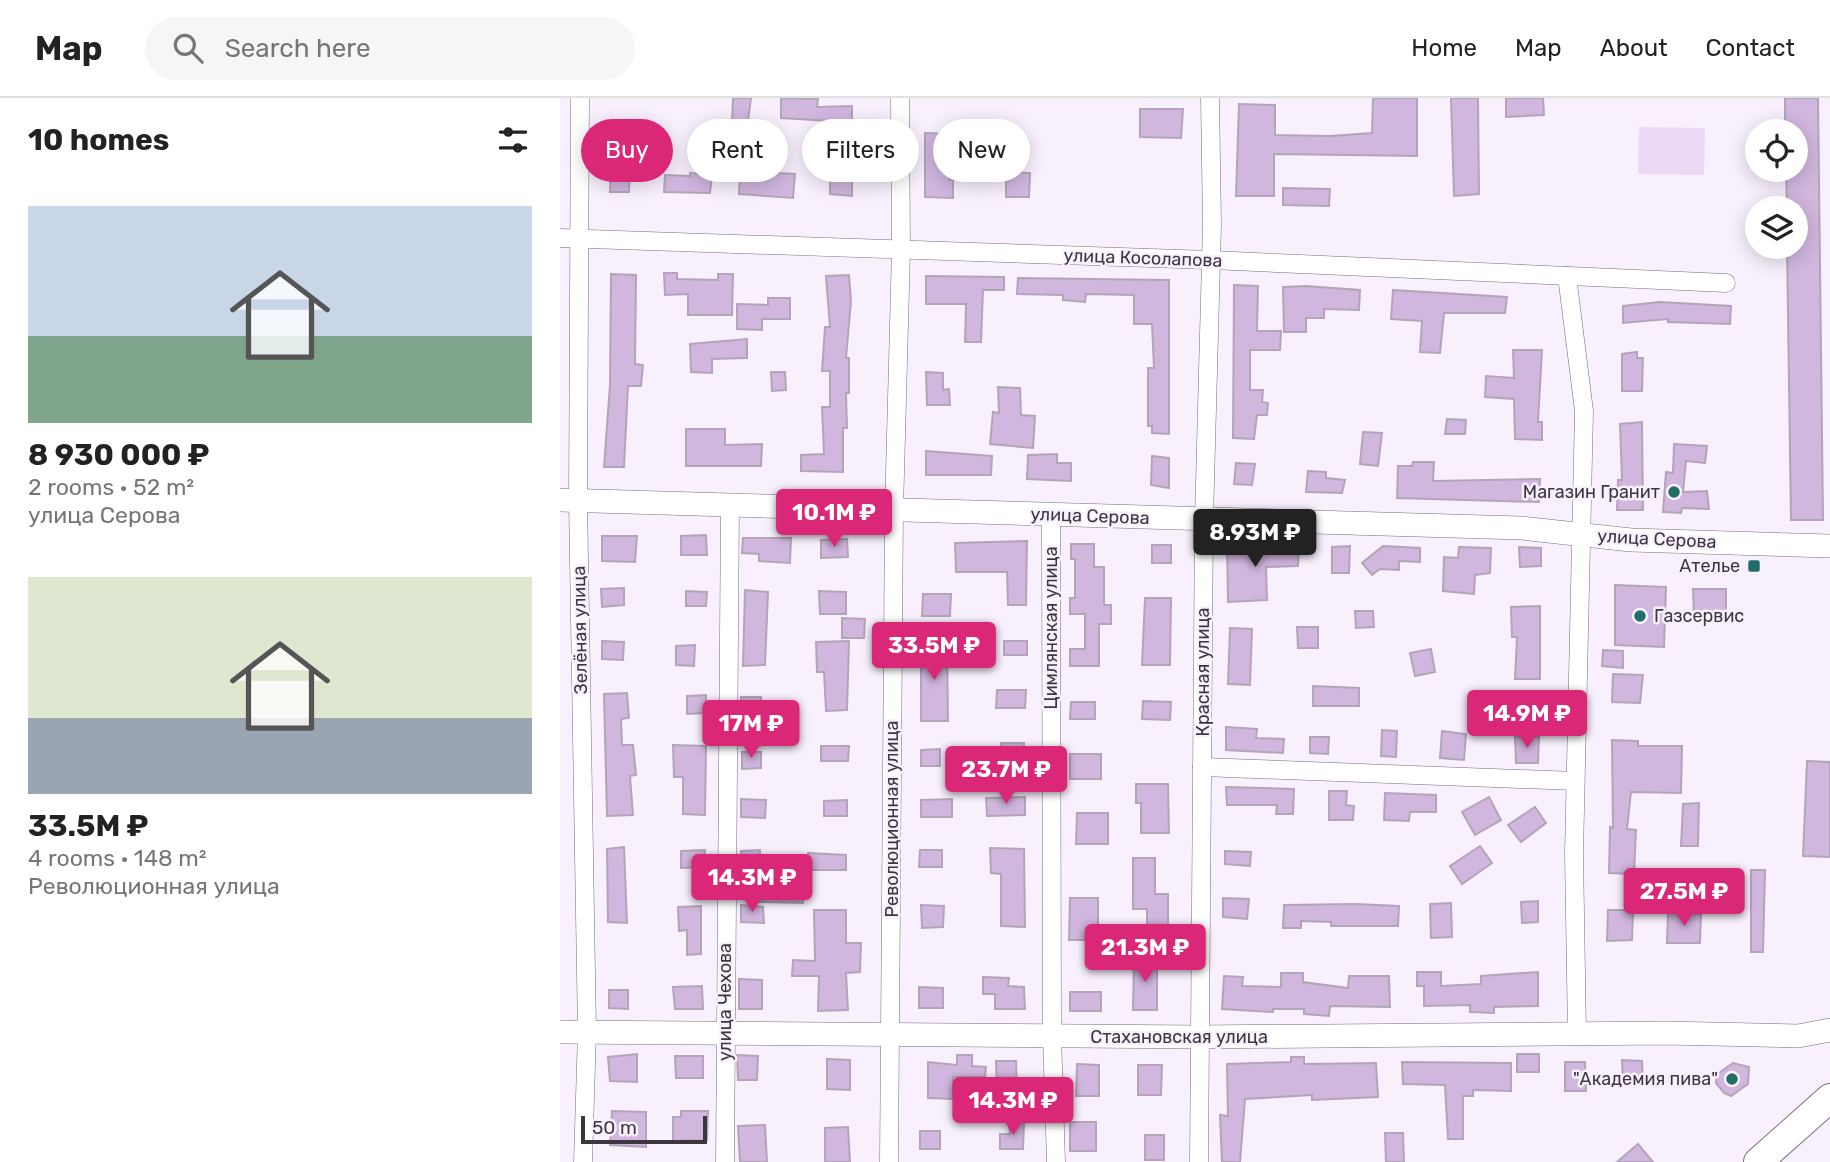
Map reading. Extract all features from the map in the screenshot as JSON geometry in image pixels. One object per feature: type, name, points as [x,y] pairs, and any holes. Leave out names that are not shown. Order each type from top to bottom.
[{"type":"main road","points":[[1758,1162],[1826,1104]]},
{"type":"street","name":"Зелёная улица","points":[[580,98],[581,240],[569,500],[587,1032],[583,1162]]},
{"type":"street","name":"Революционная улица","points":[[888,1162],[894,510],[901,251],[900,98]]},
{"type":"street","name":"Красная улица","points":[[1199,1162],[1204,519],[1211,260],[1210,98]]},
{"type":"street","name":"улица Косолапова","points":[[560,238],[1211,260],[1726,283]]},
{"type":"street","points":[[1567,276],[1584,411],[1575,781],[1577,1034]]},
{"type":"street","name":"улица Серова","points":[[569,500],[1521,528],[1631,540],[1830,546]]},
{"type":"street","name":"улица Чехова","points":[[725,1162],[730,505]]},
{"type":"street","name":"Цимлянская улица","points":[[1051,514],[1052,1036],[1056,1162]]},
{"type":"street","points":[[1202,767],[1575,781]]},
{"type":"street","name":"Стахановская улица","points":[[560,1032],[1198,1037],[1577,1034],[1798,1036],[1830,1030]]},
{"type":"street","name":"Стахановская улица","points":[[1798,1036],[1830,1043]]},
{"type":"shaded area","points":[[1639,127],[1705,128],[1704,175],[1638,174]]},
{"type":"building","points":[[733,98],[751,98],[748,119],[732,119]]},
{"type":"building","points":[[781,98],[818,99],[817,107],[852,106],[852,119],[781,118]]},
{"type":"building","points":[[1373,98],[1417,98],[1417,156],[1274,154],[1274,196],[1236,196],[1239,104],[1275,105],[1275,135],[1330,136],[1372,133]]},
{"type":"building","points":[[1451,98],[1478,98],[1479,194],[1454,196]]},
{"type":"building","points":[[1506,98],[1543,98],[1544,115],[1506,117]]},
{"type":"building","points":[[1785,98],[1818,98],[1823,520],[1791,520],[1787,259],[1808,259],[1808,196],[1787,196],[1786,182],[1808,182],[1808,119],[1785,119]]},
{"type":"building","points":[[1140,109],[1183,109],[1181,138],[1140,137]]},
{"type":"building","points":[[925,133],[933,133],[933,182],[953,182],[953,198],[925,197]]},
{"type":"building","points":[[788,174],[795,174],[793,198],[739,194],[740,182],[788,182]]},
{"type":"building","points":[[673,175],[687,176],[687,182],[711,182],[710,193],[664,192],[665,182],[673,182]]},
{"type":"building","points":[[610,182],[629,182],[629,192],[610,192]]},
{"type":"building","points":[[830,182],[852,182],[852,196],[830,194]]},
{"type":"building","points":[[1006,182],[1030,182],[1029,197],[1006,197]]},
{"type":"building","points":[[1283,188],[1330,189],[1329,206],[1283,205]]},
{"type":"building","points":[[664,273],[677,273],[677,279],[718,280],[718,274],[733,274],[732,315],[688,315],[688,294],[665,295]]},
{"type":"building","points":[[611,274],[636,275],[635,364],[643,365],[641,386],[628,386],[624,467],[604,467],[610,385]]},
{"type":"building","points":[[849,275],[851,301],[846,358],[849,358],[849,393],[846,393],[847,428],[843,428],[843,472],[801,471],[801,455],[824,454],[822,407],[830,407],[830,371],[822,371],[825,327],[830,327],[826,276]]},
{"type":"building","points":[[926,276],[1004,277],[1004,290],[983,290],[981,342],[965,342],[966,304],[926,304]]},
{"type":"building","points":[[1018,278],[1169,280],[1169,434],[1152,433],[1152,426],[1148,426],[1148,368],[1154,368],[1152,324],[1134,324],[1134,295],[1086,294],[1085,302],[1063,300],[1063,295],[1017,294]]},
{"type":"building","points":[[1234,285],[1258,286],[1257,331],[1281,331],[1280,350],[1250,350],[1250,390],[1263,390],[1262,402],[1268,403],[1267,415],[1257,415],[1254,439],[1233,438]]},
{"type":"building","points":[[1283,287],[1360,290],[1359,310],[1324,309],[1324,318],[1306,318],[1306,332],[1284,332]]},
{"type":"building","points":[[1393,290],[1507,297],[1505,313],[1444,313],[1440,353],[1420,352],[1422,321],[1391,319]]},
{"type":"building","points":[[768,298],[790,298],[790,319],[762,319],[762,330],[737,329],[737,304],[768,305]]},
{"type":"building","points":[[1660,302],[1731,306],[1730,324],[1668,322],[1668,319],[1623,323],[1623,306]]},
{"type":"building","points":[[747,339],[747,358],[712,359],[712,373],[691,372],[690,344]]},
{"type":"building","points":[[1513,350],[1542,350],[1538,422],[1542,422],[1542,440],[1515,439],[1514,399],[1485,397],[1486,376],[1514,378]]},
{"type":"building","points":[[1637,352],[1637,358],[1643,358],[1642,391],[1622,391],[1622,354]]},
{"type":"building","points":[[771,372],[785,372],[786,390],[772,391]]},
{"type":"building","points":[[926,372],[943,373],[943,390],[949,389],[950,405],[927,405]]},
{"type":"building","points":[[998,387],[1020,388],[1021,415],[1035,416],[1033,448],[990,444],[993,412],[999,413]]},
{"type":"building","points":[[1447,419],[1466,420],[1465,434],[1445,434]]},
{"type":"building","points":[[1642,422],[1643,510],[1617,510],[1618,480],[1622,480],[1620,424]]},
{"type":"building","points":[[686,429],[725,429],[725,445],[762,444],[761,466],[686,466]]},
{"type":"building","points":[[1363,432],[1382,433],[1378,466],[1360,464]]},
{"type":"building","points":[[1674,444],[1707,446],[1705,463],[1686,461],[1683,492],[1707,491],[1709,509],[1682,508],[1681,513],[1663,512],[1666,472],[1673,473]]},
{"type":"building","points":[[926,451],[992,456],[991,475],[926,475]]},
{"type":"building","points":[[1057,454],[1057,463],[1071,463],[1071,481],[1027,479],[1028,455]]},
{"type":"building","points":[[1152,456],[1169,458],[1169,488],[1151,485]]},
{"type":"building","points":[[1413,462],[1434,462],[1433,481],[1540,479],[1539,502],[1397,498],[1398,466],[1412,466]]},
{"type":"building","points":[[1236,463],[1255,464],[1252,485],[1234,484]]},
{"type":"building","points":[[1308,471],[1326,472],[1326,478],[1345,480],[1342,493],[1306,492]]},
{"type":"building","points":[[706,535],[707,555],[681,555],[681,536]]},
{"type":"building","points":[[602,536],[637,536],[635,562],[602,561]]},
{"type":"building","points":[[743,538],[791,538],[790,563],[759,561],[759,554],[742,553]]},
{"type":"building","points":[[847,539],[848,557],[821,558],[821,540]]},
{"type":"building","points":[[1027,541],[1026,605],[1008,605],[1007,572],[956,572],[955,543]]},
{"type":"building","points":[[1071,544],[1094,544],[1094,567],[1104,567],[1104,605],[1111,605],[1111,624],[1099,624],[1099,666],[1070,666],[1070,649],[1085,649],[1085,614],[1070,614],[1070,598],[1075,598],[1075,559],[1071,559]]},
{"type":"building","points":[[1227,544],[1299,546],[1298,566],[1266,567],[1267,600],[1228,602]]},
{"type":"building","points":[[1152,545],[1171,545],[1171,563],[1152,563]]},
{"type":"building","points":[[1350,546],[1349,573],[1332,573],[1332,547]]},
{"type":"building","points":[[1383,546],[1420,548],[1420,562],[1399,561],[1399,570],[1380,569],[1372,575],[1362,563]]},
{"type":"building","points":[[1459,547],[1491,548],[1490,573],[1475,575],[1474,594],[1443,591],[1444,557],[1458,558]]},
{"type":"building","points":[[1519,547],[1541,548],[1541,566],[1520,567]]},
{"type":"building","name":"Газсервис","points":[[1615,585],[1666,587],[1664,647],[1615,645]]},
{"type":"building","points":[[624,588],[624,605],[602,607],[601,589]]},
{"type":"building","points":[[1693,589],[1726,589],[1726,620],[1694,621]]},
{"type":"building","points":[[745,590],[768,592],[765,665],[743,666]]},
{"type":"building","points":[[686,591],[707,592],[706,606],[686,606]]},
{"type":"building","points":[[819,591],[846,592],[846,614],[820,614]]},
{"type":"building","points":[[923,594],[951,594],[950,616],[922,616]]},
{"type":"building","points":[[1145,598],[1171,598],[1170,665],[1142,665]]},
{"type":"building","points":[[1540,606],[1540,679],[1515,679],[1517,637],[1512,637],[1511,607]]},
{"type":"building","points":[[1355,611],[1373,611],[1374,627],[1356,628]]},
{"type":"building","points":[[842,618],[865,619],[864,638],[842,638]]},
{"type":"building","points":[[1297,627],[1318,627],[1318,648],[1298,648]]},
{"type":"building","points":[[1230,628],[1252,629],[1250,685],[1228,684]]},
{"type":"building","points":[[602,641],[624,642],[623,660],[602,659]]},
{"type":"building","points":[[849,641],[847,710],[826,711],[824,672],[817,672],[816,642]]},
{"type":"building","points":[[1004,641],[1027,641],[1027,655],[1004,655]]},
{"type":"building","points":[[947,643],[948,721],[921,721],[921,644]]},
{"type":"building","points":[[695,645],[694,666],[676,665],[676,646]]},
{"type":"building","points":[[1431,649],[1435,672],[1415,676],[1410,653]]},
{"type":"building","points":[[1603,650],[1623,651],[1623,668],[1602,666]]},
{"type":"building","points":[[1613,674],[1643,675],[1640,703],[1612,702]]},
{"type":"building","points":[[1313,686],[1359,688],[1359,706],[1313,706]]},
{"type":"building","points":[[997,690],[1026,690],[1025,708],[996,708]]},
{"type":"building","points":[[627,693],[629,718],[621,719],[622,745],[633,745],[636,775],[630,776],[633,815],[607,816],[604,694]]},
{"type":"building","points":[[706,695],[706,713],[687,714],[687,696]]},
{"type":"building","points":[[741,697],[761,697],[761,714],[742,715]]},
{"type":"building","points":[[1143,701],[1171,702],[1170,720],[1142,719]]},
{"type":"building","points":[[1071,702],[1095,702],[1095,719],[1070,719]]},
{"type":"building","points":[[1226,727],[1257,729],[1256,738],[1284,739],[1283,753],[1226,750]]},
{"type":"building","points":[[1382,730],[1397,731],[1396,757],[1381,756]]},
{"type":"building","points":[[1442,731],[1466,734],[1464,760],[1440,758]]},
{"type":"building","points":[[1310,737],[1329,737],[1328,754],[1310,753]]},
{"type":"building","points":[[1515,737],[1539,737],[1538,763],[1516,763]]},
{"type":"building","points":[[1612,740],[1638,741],[1638,746],[1682,746],[1681,793],[1631,792],[1627,829],[1636,830],[1634,874],[1609,873],[1610,827],[1613,828]]},
{"type":"building","points":[[1001,743],[1024,743],[1024,759],[1002,760]]},
{"type":"building","points":[[673,745],[706,746],[705,815],[683,814],[683,777],[674,777]]},
{"type":"building","points":[[821,746],[849,746],[848,761],[821,761]]},
{"type":"building","points":[[940,749],[940,766],[921,766],[921,750]]},
{"type":"building","points":[[742,752],[761,752],[761,768],[742,769]]},
{"type":"building","points":[[1070,754],[1101,754],[1101,779],[1070,779]]},
{"type":"building","points":[[1807,761],[1830,762],[1830,857],[1803,856]]},
{"type":"building","points":[[1136,784],[1168,784],[1169,833],[1141,833],[1141,803],[1136,803]]},
{"type":"building","points":[[1226,787],[1294,789],[1293,814],[1276,814],[1277,805],[1227,805]]},
{"type":"building","points":[[1329,791],[1347,791],[1346,805],[1354,806],[1353,820],[1329,820]]},
{"type":"building","points":[[1385,793],[1436,795],[1436,812],[1410,812],[1409,821],[1384,820]]},
{"type":"building","points":[[1025,797],[1025,815],[987,816],[986,798]]},
{"type":"building","points":[[1489,797],[1501,820],[1475,835],[1462,812]]},
{"type":"building","points":[[741,799],[766,800],[765,818],[741,817]]},
{"type":"building","points":[[952,799],[952,817],[921,817],[921,800]]},
{"type":"building","points":[[847,800],[847,816],[824,816],[824,801]]},
{"type":"building","points":[[1699,803],[1698,846],[1681,846],[1683,804]]},
{"type":"building","points":[[1535,807],[1546,823],[1521,842],[1508,825]]},
{"type":"building","points":[[1077,813],[1108,813],[1108,844],[1076,844]]},
{"type":"building","points":[[1480,846],[1492,863],[1462,884],[1450,866]]},
{"type":"building","points":[[624,847],[627,923],[608,922],[607,849]]},
{"type":"building","points":[[990,848],[1024,849],[1025,927],[1001,926],[1001,874],[991,873]]},
{"type":"building","points":[[705,850],[704,867],[681,868],[681,851]]},
{"type":"building","points":[[760,850],[759,865],[790,866],[790,861],[803,860],[803,903],[759,902],[759,878],[741,879],[741,851]]},
{"type":"building","points":[[920,850],[942,850],[942,867],[919,867]]},
{"type":"building","points":[[1225,851],[1251,852],[1250,866],[1225,864]]},
{"type":"building","points":[[808,853],[846,855],[846,870],[808,870]]},
{"type":"building","points":[[1133,858],[1155,858],[1155,894],[1168,894],[1168,930],[1147,930],[1147,909],[1133,909]]},
{"type":"building","points":[[1751,870],[1765,870],[1763,952],[1751,952]]},
{"type":"building","points":[[1070,898],[1098,898],[1098,940],[1069,940]]},
{"type":"building","points":[[1223,898],[1249,899],[1247,919],[1223,917]]},
{"type":"building","points":[[1538,901],[1538,922],[1522,923],[1521,902]]},
{"type":"building","points":[[1451,903],[1452,937],[1431,938],[1430,904]]},
{"type":"building","points":[[741,905],[763,907],[764,923],[741,922]]},
{"type":"building","points":[[921,905],[944,906],[943,927],[922,928]]},
{"type":"building","points":[[1284,905],[1399,906],[1398,926],[1331,926],[1331,922],[1301,921],[1301,928],[1283,928]]},
{"type":"building","points":[[701,906],[701,954],[687,955],[687,930],[679,931],[678,907]]},
{"type":"building","points":[[814,910],[846,910],[846,943],[861,943],[860,972],[846,973],[848,1010],[818,1011],[819,976],[792,976],[793,960],[815,961]]},
{"type":"building","points":[[1608,910],[1633,910],[1632,940],[1607,941]]},
{"type":"building","points":[[1668,912],[1701,914],[1700,943],[1667,943]]},
{"type":"building","points":[[1134,958],[1157,958],[1157,1010],[1133,1010]]},
{"type":"building","points":[[1417,972],[1441,972],[1441,986],[1481,984],[1481,976],[1538,972],[1538,1006],[1494,1007],[1494,1013],[1470,1012],[1470,1005],[1424,1006],[1424,986],[1417,986]]},
{"type":"building","points":[[1281,973],[1303,973],[1303,982],[1348,988],[1349,976],[1389,976],[1390,1007],[1330,1006],[1329,1016],[1304,1014],[1304,1009],[1273,1009],[1273,1012],[1222,1009],[1224,976],[1243,977],[1242,986],[1281,987]]},
{"type":"building","points":[[983,977],[1009,978],[1008,986],[1024,987],[1025,1009],[995,1009],[995,994],[983,994]]},
{"type":"building","points":[[739,979],[762,980],[762,1009],[739,1009]]},
{"type":"building","points":[[702,986],[703,1009],[675,1009],[673,987]]},
{"type":"building","points":[[919,987],[943,988],[943,1008],[919,1008]]},
{"type":"building","points":[[609,990],[628,990],[628,1009],[609,1008]]},
{"type":"building","points":[[1070,992],[1101,992],[1101,1011],[1070,1011]]},
{"type":"building","points":[[637,1054],[637,1082],[610,1081],[608,1057]]},
{"type":"building","points":[[1517,1054],[1539,1054],[1539,1072],[1517,1072]]},
{"type":"building","points":[[737,1055],[758,1056],[757,1080],[738,1080]]},
{"type":"building","points":[[957,1055],[972,1055],[972,1066],[986,1067],[985,1077],[953,1077],[953,1099],[928,1098],[928,1062],[957,1065]]},
{"type":"building","points":[[675,1056],[703,1056],[703,1078],[676,1078]]},
{"type":"building","points":[[1291,1057],[1304,1057],[1304,1064],[1376,1063],[1378,1097],[1312,1100],[1312,1095],[1245,1099],[1240,1162],[1222,1162],[1220,1115],[1228,1116],[1227,1064],[1291,1062]]},
{"type":"building","points":[[827,1059],[850,1060],[850,1090],[827,1089]]},
{"type":"building","points":[[1622,1060],[1642,1061],[1643,1084],[1623,1084]]},
{"type":"building","points":[[996,1061],[1016,1061],[1017,1090],[997,1090]]},
{"type":"building","points":[[1402,1062],[1511,1063],[1511,1091],[1473,1090],[1473,1096],[1463,1096],[1463,1139],[1448,1139],[1445,1085],[1403,1084]]},
{"type":"building","points":[[1565,1062],[1585,1062],[1586,1091],[1565,1091]]},
{"type":"building","name":"\"Академия пива\"","points":[[1733,1063],[1749,1067],[1748,1084],[1731,1096],[1724,1093],[1716,1083],[1716,1075]]},
{"type":"building","points":[[1077,1064],[1099,1065],[1099,1096],[1076,1096]]},
{"type":"building","points":[[1138,1065],[1162,1065],[1161,1095],[1138,1095]]},
{"type":"building","points":[[612,1111],[646,1112],[646,1147],[610,1145]]},
{"type":"building","points":[[681,1111],[708,1111],[707,1140],[673,1141],[673,1117],[681,1117]]},
{"type":"building","points":[[1009,1122],[1024,1122],[1023,1149],[1000,1149],[1000,1134],[1010,1134]]},
{"type":"building","points":[[1070,1122],[1096,1122],[1096,1151],[1070,1151]]},
{"type":"building","points":[[765,1125],[767,1162],[740,1162],[738,1126]]},
{"type":"building","points":[[848,1127],[850,1162],[825,1162],[825,1128]]},
{"type":"building","points":[[920,1131],[940,1131],[940,1149],[920,1149]]},
{"type":"building","points":[[1385,1133],[1403,1133],[1404,1162],[1386,1162]]},
{"type":"building","points":[[1145,1135],[1164,1135],[1164,1160],[1145,1160]]},
{"type":"building","points":[[1638,1144],[1653,1162],[1617,1162]]},
{"type":"place","name":"Магазин Гранит","points":[[1674,492]]},
{"type":"place","name":"Ателье","points":[[1754,566]]},
{"type":"place","name":"Газсервис","points":[[1640,616]]},
{"type":"place","name":"\"Академия пива\"","points":[[1732,1079]]}]
